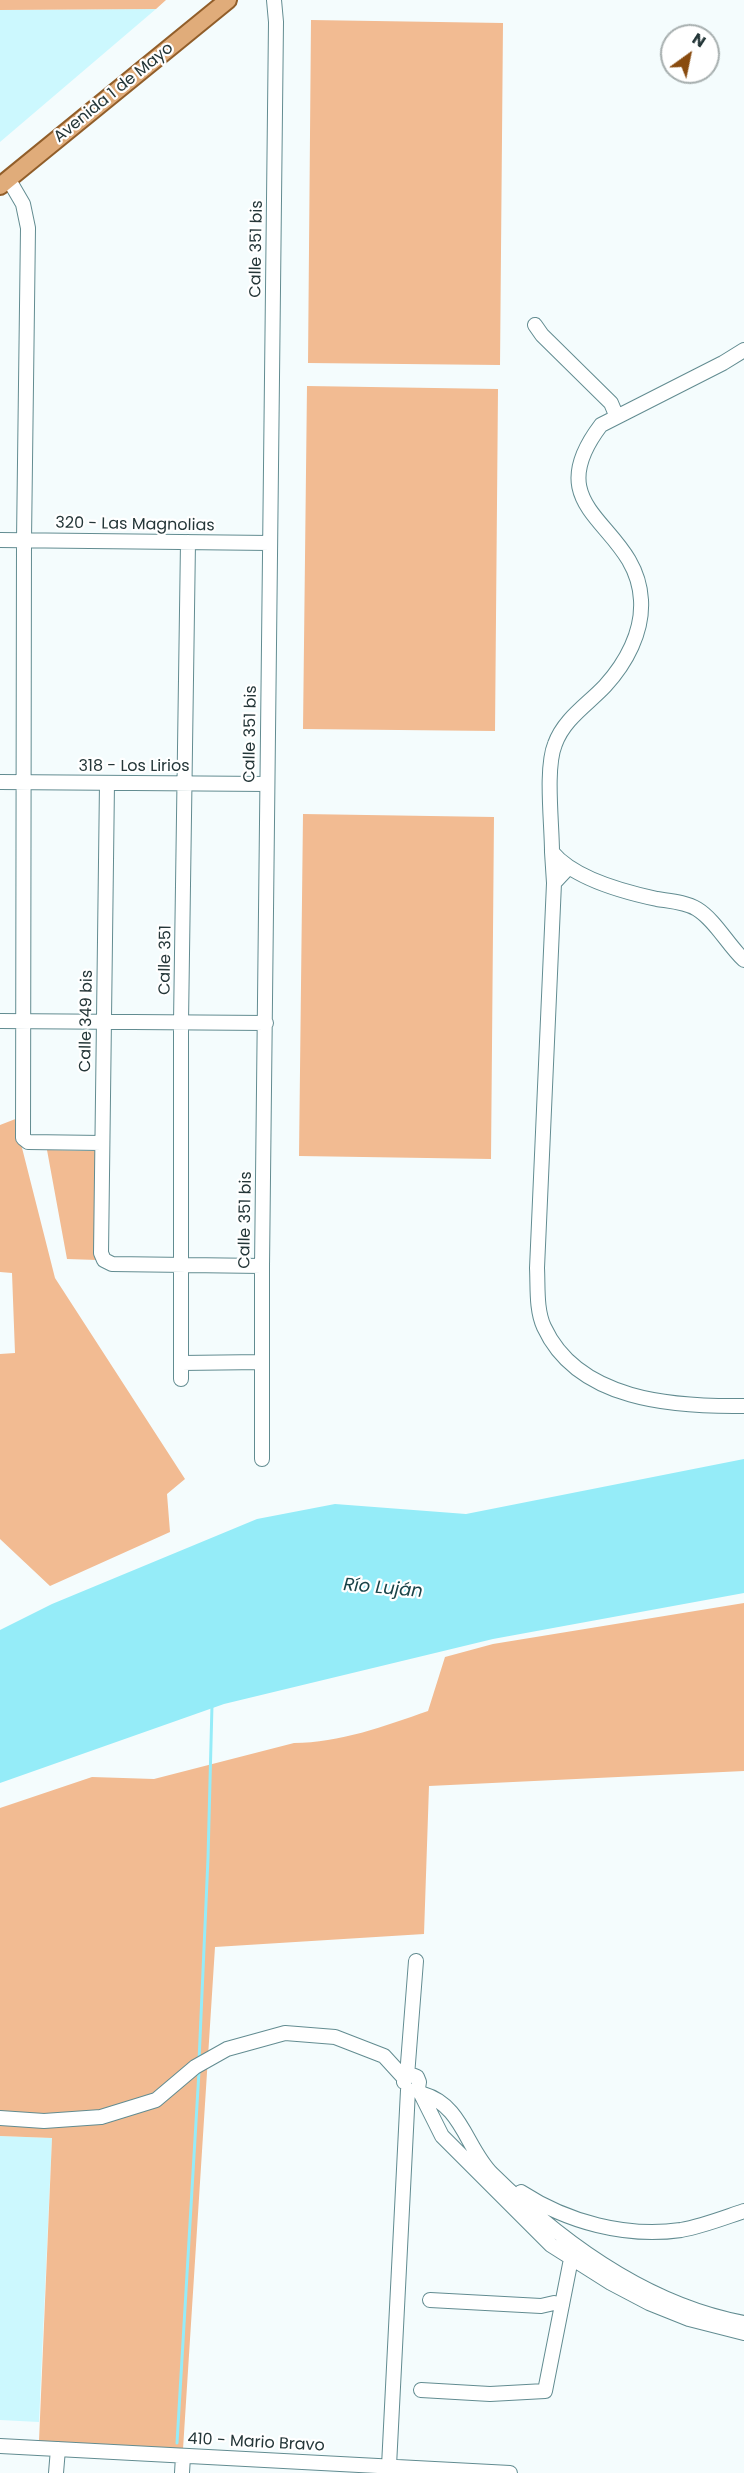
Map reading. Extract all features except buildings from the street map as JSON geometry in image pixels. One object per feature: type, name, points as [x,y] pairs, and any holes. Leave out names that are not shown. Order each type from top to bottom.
[{"type":"main road","name":"Avenida 1 de Mayo","points":[[4,183],[228,0]]},
{"type":"street","name":"Calle 351 bis","points":[[262,1459],[274,5]]},
{"type":"street","points":[[4,183],[23,204],[28,228],[24,540],[23,1138],[28,1142],[102,1143]]},
{"type":"street","points":[[535,325],[542,335],[611,403],[616,415]]},
{"type":"street","points":[[744,350],[713,368],[616,415],[601,425],[588,442],[580,463],[577,481],[591,513],[622,549],[632,566],[641,600],[640,619],[636,636],[623,663],[605,686],[568,721],[554,745],[550,760],[554,884],[537,1268],[543,1325],[554,1345],[572,1365],[595,1380],[619,1391],[666,1402],[711,1407],[744,1406]]},
{"type":"street","name":"320 - Las Magnolias","points":[[0,540],[270,543]]},
{"type":"street","name":"Calle 351","points":[[182,1379],[181,1022],[188,542]]},
{"type":"street","name":"318 - Los Lirios","points":[[0,782],[267,784]]},
{"type":"street","name":"Calle 349 bis","points":[[107,783],[101,1253],[104,1260],[112,1264],[181,1264]]},
{"type":"street","points":[[552,852],[569,867],[609,886],[632,894],[697,909],[712,923],[729,947],[744,960]]},
{"type":"street","points":[[554,884],[569,867]]},
{"type":"street","points":[[0,1021],[266,1023]]},
{"type":"street","points":[[181,1264],[262,1266]]},
{"type":"street","points":[[182,1363],[262,1362]]},
{"type":"street","points":[[389,2466],[412,2085],[416,1961]]},
{"type":"street","points":[[0,2118],[44,2121],[101,2117],[156,2100],[198,2065],[227,2049],[285,2033],[335,2037],[384,2056],[412,2085],[442,2136],[545,2224],[570,2250],[649,2303],[689,2319],[744,2333]]},
{"type":"street","points":[[412,2085],[445,2104],[454,2114],[487,2175],[554,2211],[577,2220],[625,2230],[681,2230],[744,2211]]},
{"type":"street","points":[[421,2390],[490,2394],[545,2391],[558,2304],[570,2250]]},
{"type":"street","points":[[570,2250],[656,2294],[694,2309],[744,2323]]},
{"type":"street","points":[[430,2300],[541,2306],[558,2304]]},
{"type":"street","name":"410 - Mario Bravo","points":[[0,2446],[183,2456],[309,2468],[389,2466],[510,2473]]},
{"type":"street","points":[[56,2473],[58,2449]]},
{"type":"street","points":[[182,2473],[183,2456]]},
{"type":"shaded area","points":[[0,0],[166,0],[156,9],[0,10]]},
{"type":"shaded area","points":[[156,9],[0,142],[0,10]]},
{"type":"shaded area","points":[[311,20],[503,23],[500,365],[308,363]]},
{"type":"shaded area","points":[[307,386],[498,389],[495,731],[303,729]]},
{"type":"shaded area","points":[[303,814],[494,817],[491,1159],[299,1156]]},
{"type":"shaded area","points":[[18,1118],[19,1136],[55,1278],[185,1479],[167,1494],[170,1532],[50,1586],[0,1539],[0,1354],[15,1353],[12,1273],[0,1272],[0,1125]]},
{"type":"shaded area","points":[[47,1150],[98,1151],[97,1260],[67,1259]]},
{"type":"shaded area","points":[[744,1603],[744,1771],[429,1786],[424,1934],[215,1947],[183,2449],[39,2441],[52,2138],[0,2136],[0,1808],[92,1777],[154,1779],[294,1743],[328,1740],[362,1733],[428,1711],[445,1657],[493,1644]]},
{"type":"shaded area","points":[[0,2136],[52,2138],[39,2422],[0,2420]]},
{"type":"water","name":"Río Luján","points":[[744,1459],[744,1593],[493,1639],[224,1704],[0,1783],[0,1630],[52,1604],[257,1519],[335,1504],[466,1514]]},
{"type":"waterway","points":[[199,2061],[212,1705]]},
{"type":"waterway","points":[[177,2443],[199,2071]]}]
